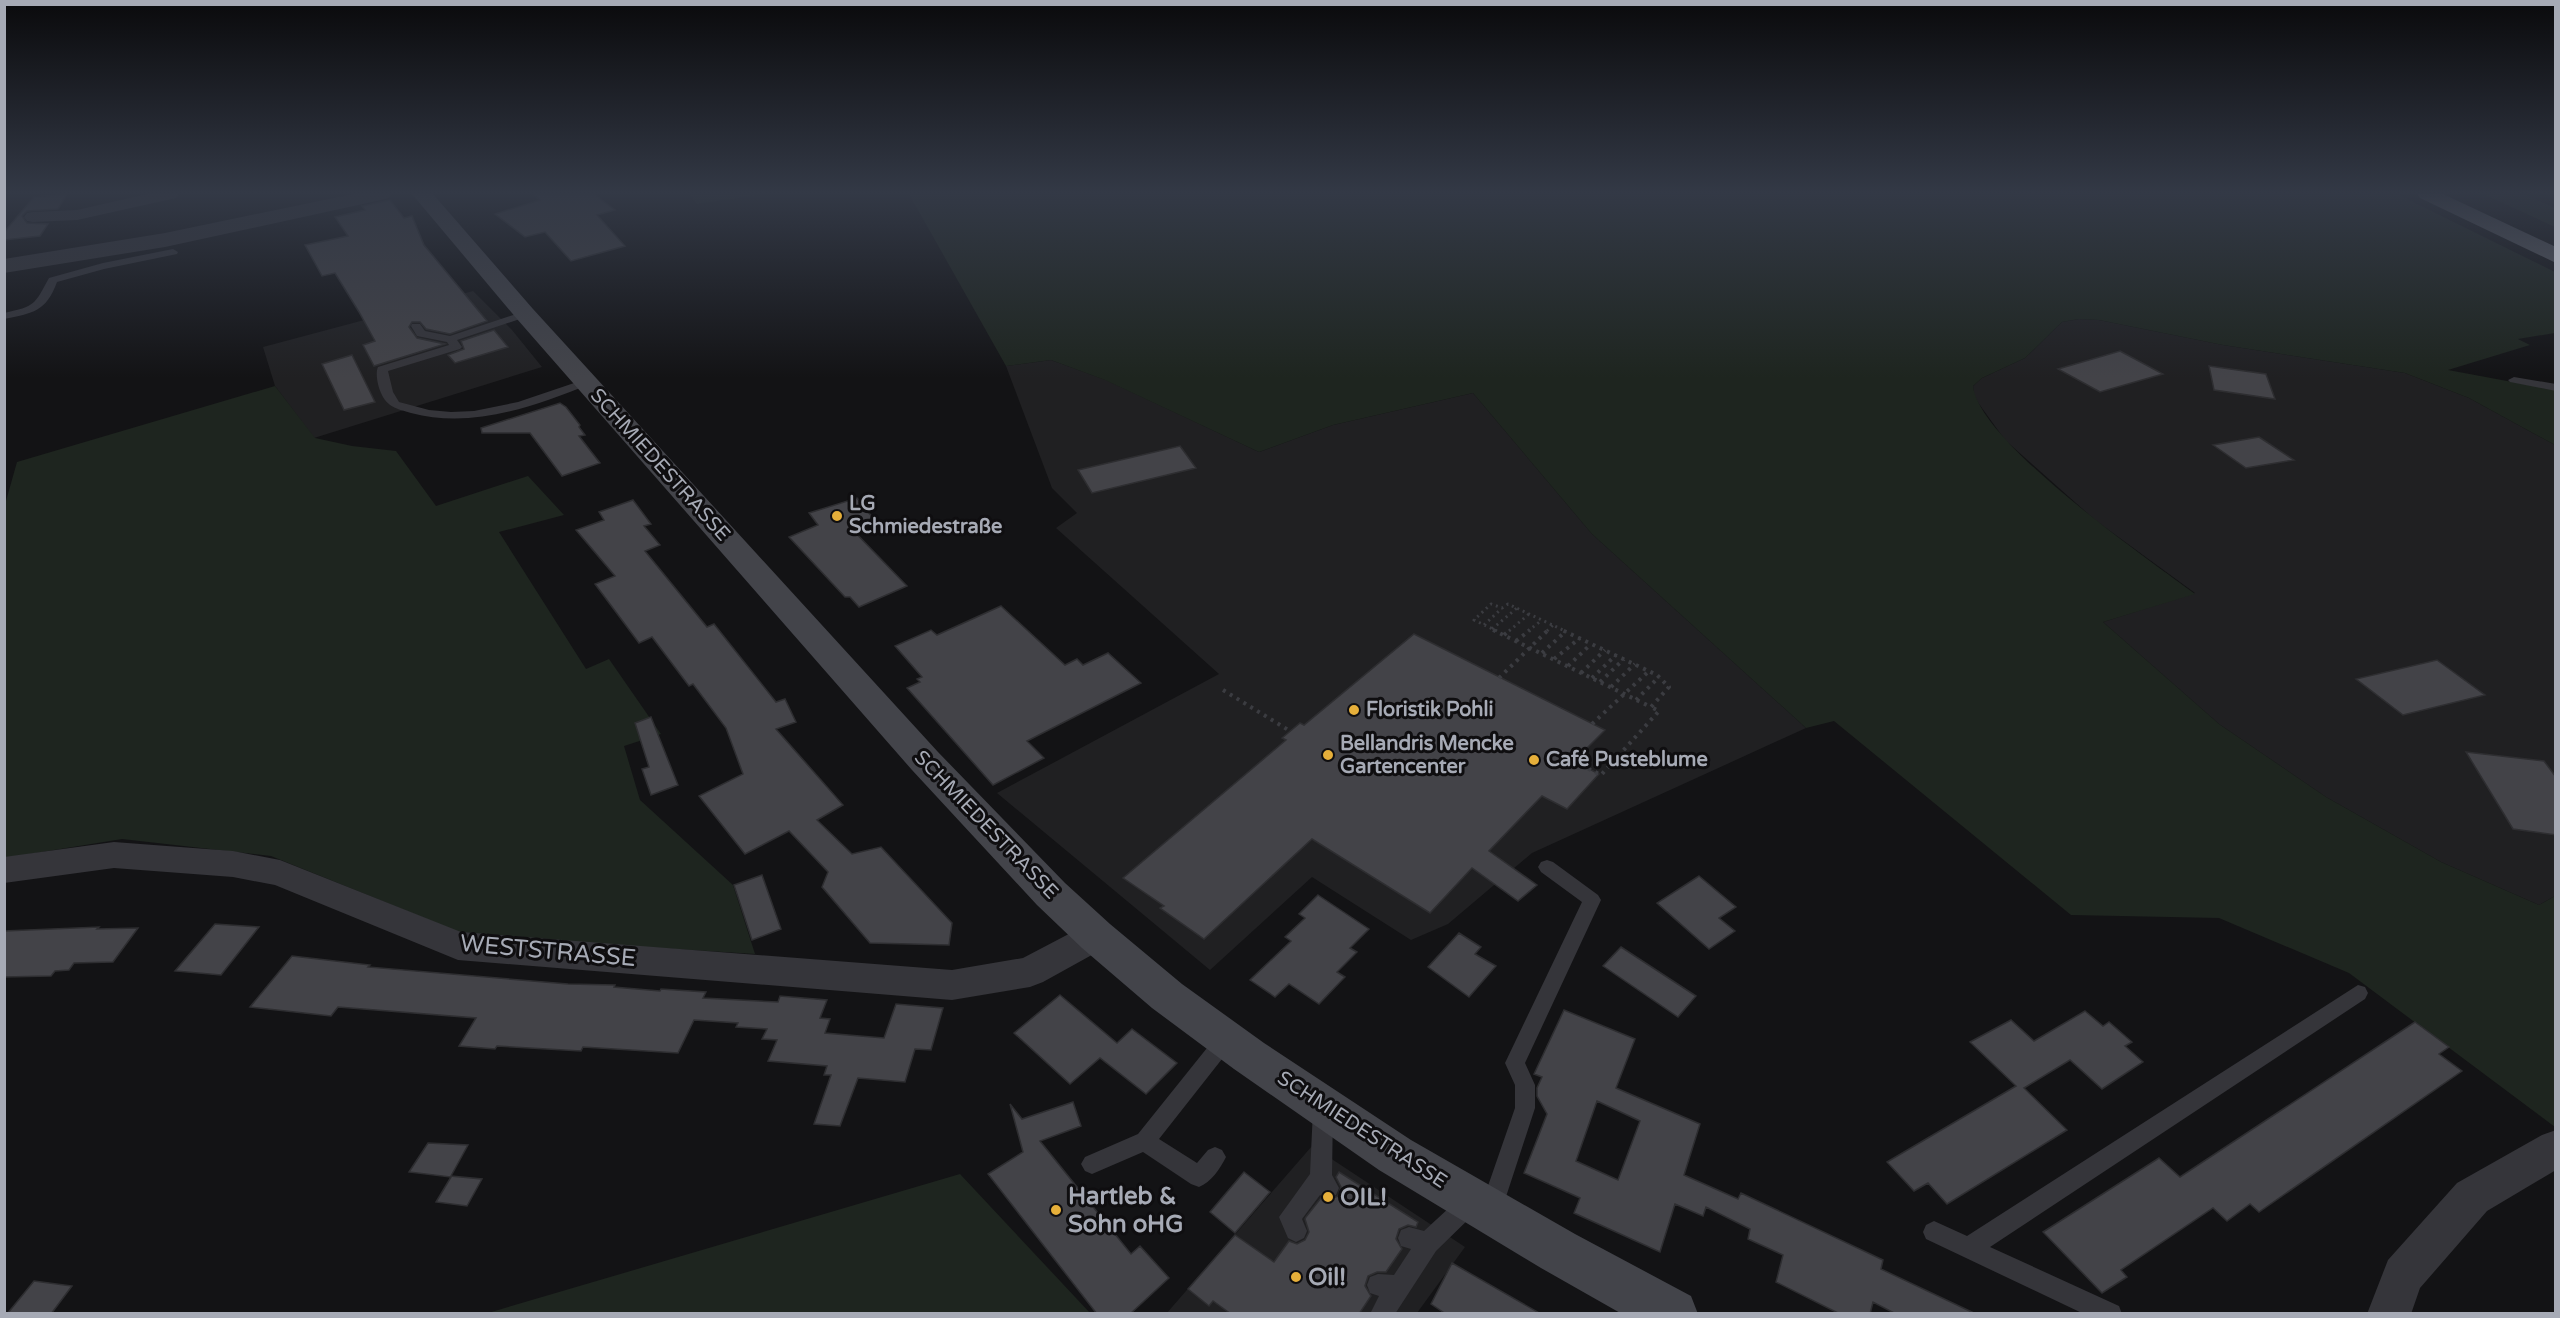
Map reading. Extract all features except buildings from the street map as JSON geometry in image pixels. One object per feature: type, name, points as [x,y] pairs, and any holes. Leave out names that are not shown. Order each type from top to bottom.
[{"type":"main road","name":"SCHMIEDESTRASSE","points":[[475,256],[970,810],[1051,894],[1096,936],[1167,996],[1323,1107],[1395,1155],[1673,1314]]},
{"type":"street","points":[[4,266],[77,256]]},
{"type":"street","name":"WESTSTRASSE","points":[[4,870],[114,855],[233,864],[280,873],[458,946],[952,985],[1030,972],[1096,936]]},
{"type":"street","points":[[2389,1314],[2403,1275],[2472,1197],[2556,1148]]},
{"type":"lane","points":[[4,316],[32,310],[45,301],[53,280],[103,266],[155,256]]},
{"type":"lane","points":[[416,326],[421,334],[451,339],[525,314]]},
{"type":"lane","points":[[451,339],[456,347],[382,369],[386,392],[394,403],[416,412],[439,415],[477,414],[517,406],[586,382]]},
{"type":"lane","points":[[2514,380],[2556,388]]},
{"type":"lane","points":[[1381,1314],[1388,1286],[1418,1241],[1481,1206],[1525,1108],[1525,1085],[1515,1064],[1592,900],[1547,867]]},
{"type":"lane","points":[[1969,1248],[2358,993]]},
{"type":"lane","points":[[1092,1164],[1145,1141],[1226,1039]]},
{"type":"lane","points":[[1296,1231],[1290,1217],[1324,1182],[1323,1107]]},
{"type":"lane","points":[[1145,1141],[1199,1177],[1215,1157]]},
{"type":"lane","points":[[1934,1232],[2111,1314]]},
{"type":"path","points":[[1581,765],[1601,775],[1659,711],[1474,620],[1491,604],[1503,608],[1508,604],[1659,677],[1669,687],[1651,707]]},
{"type":"path","points":[[1492,629],[1517,608]]},
{"type":"path","points":[[1484,625],[1500,610]]},
{"type":"path","points":[[1504,635],[1529,614]]},
{"type":"path","points":[[1516,641],[1542,620]]},
{"type":"path","points":[[1499,678],[1553,625]]},
{"type":"path","points":[[1541,653],[1566,631]]},
{"type":"path","points":[[1554,659],[1580,639]]},
{"type":"path","points":[[1568,666],[1591,644]]},
{"type":"path","points":[[1581,673],[1605,650]]},
{"type":"path","points":[[1592,678],[1616,656]]},
{"type":"path","points":[[1600,682],[1624,660]]},
{"type":"path","points":[[1611,687],[1635,664]]},
{"type":"path","points":[[1592,724],[1649,671]]},
{"type":"path","points":[[1636,700],[1659,677]]},
{"type":"path","points":[[1223,690],[1290,731]]},
{"type":"shaded area","points":[[944,256],[2522,256],[2555,272],[2555,333],[2518,339],[2530,345],[2448,370],[2555,390],[2555,445],[2469,398],[2405,373],[2223,345],[2099,320],[2079,319],[2062,322],[2025,358],[1982,378],[1973,386],[1982,410],[2033,467],[2106,528],[2195,594],[2103,622],[2219,724],[2326,797],[2441,862],[2539,905],[2555,896],[2555,1127],[2349,973],[2219,918],[2071,915],[1834,721],[1806,728],[1592,534],[1473,393],[1333,425],[1259,452],[1105,380],[1051,360],[1006,366]]},
{"type":"shaded area","points":[[473,291],[512,330],[542,367],[314,438],[275,386],[263,347]]},
{"type":"shaded area","points":[[2079,319],[2099,320],[2223,345],[2405,373],[2469,398],[2555,445],[2555,896],[2539,905],[2441,862],[2326,797],[2219,724],[2103,622],[2195,593],[2095,520],[2005,440],[1974,397],[1973,386],[1982,378],[2025,358],[2062,322]]},
{"type":"shaded area","points":[[1051,360],[1106,380],[1259,452],[1333,425],[1473,393],[1592,534],[1806,728],[1532,853],[1448,924],[1411,940],[1312,877],[1210,970],[997,793],[1219,674],[1056,528],[1077,513],[1052,488],[1006,366]]},
{"type":"shaded area","points":[[275,386],[315,438],[352,446],[396,451],[436,506],[528,476],[564,515],[499,532],[586,669],[609,659],[661,734],[624,746],[640,800],[733,885],[755,954],[469,936],[271,856],[122,839],[5,858],[4,508],[17,462]]},
{"type":"shaded area","name":"OIL!","points":[[1312,1146],[1465,1247],[1417,1313],[1166,1314]]},
{"type":"shaded area","points":[[960,1174],[1090,1313],[488,1313]]},
{"type":"place","name":"LG Schmiedestraße","points":[[837,516]]},
{"type":"place","name":"Floristik Pohli","points":[[1354,710]]},
{"type":"place","name":"Bellandris Mencke Gartencenter","points":[[1328,755]]},
{"type":"place","name":"Café Pusteblume","points":[[1534,760]]},
{"type":"place","name":"OIL!","points":[[1328,1197]]},
{"type":"place","name":"Hartleb & Sohn oHG","points":[[1056,1210]]},
{"type":"place","name":"Oil!","points":[[1296,1277]]}]
